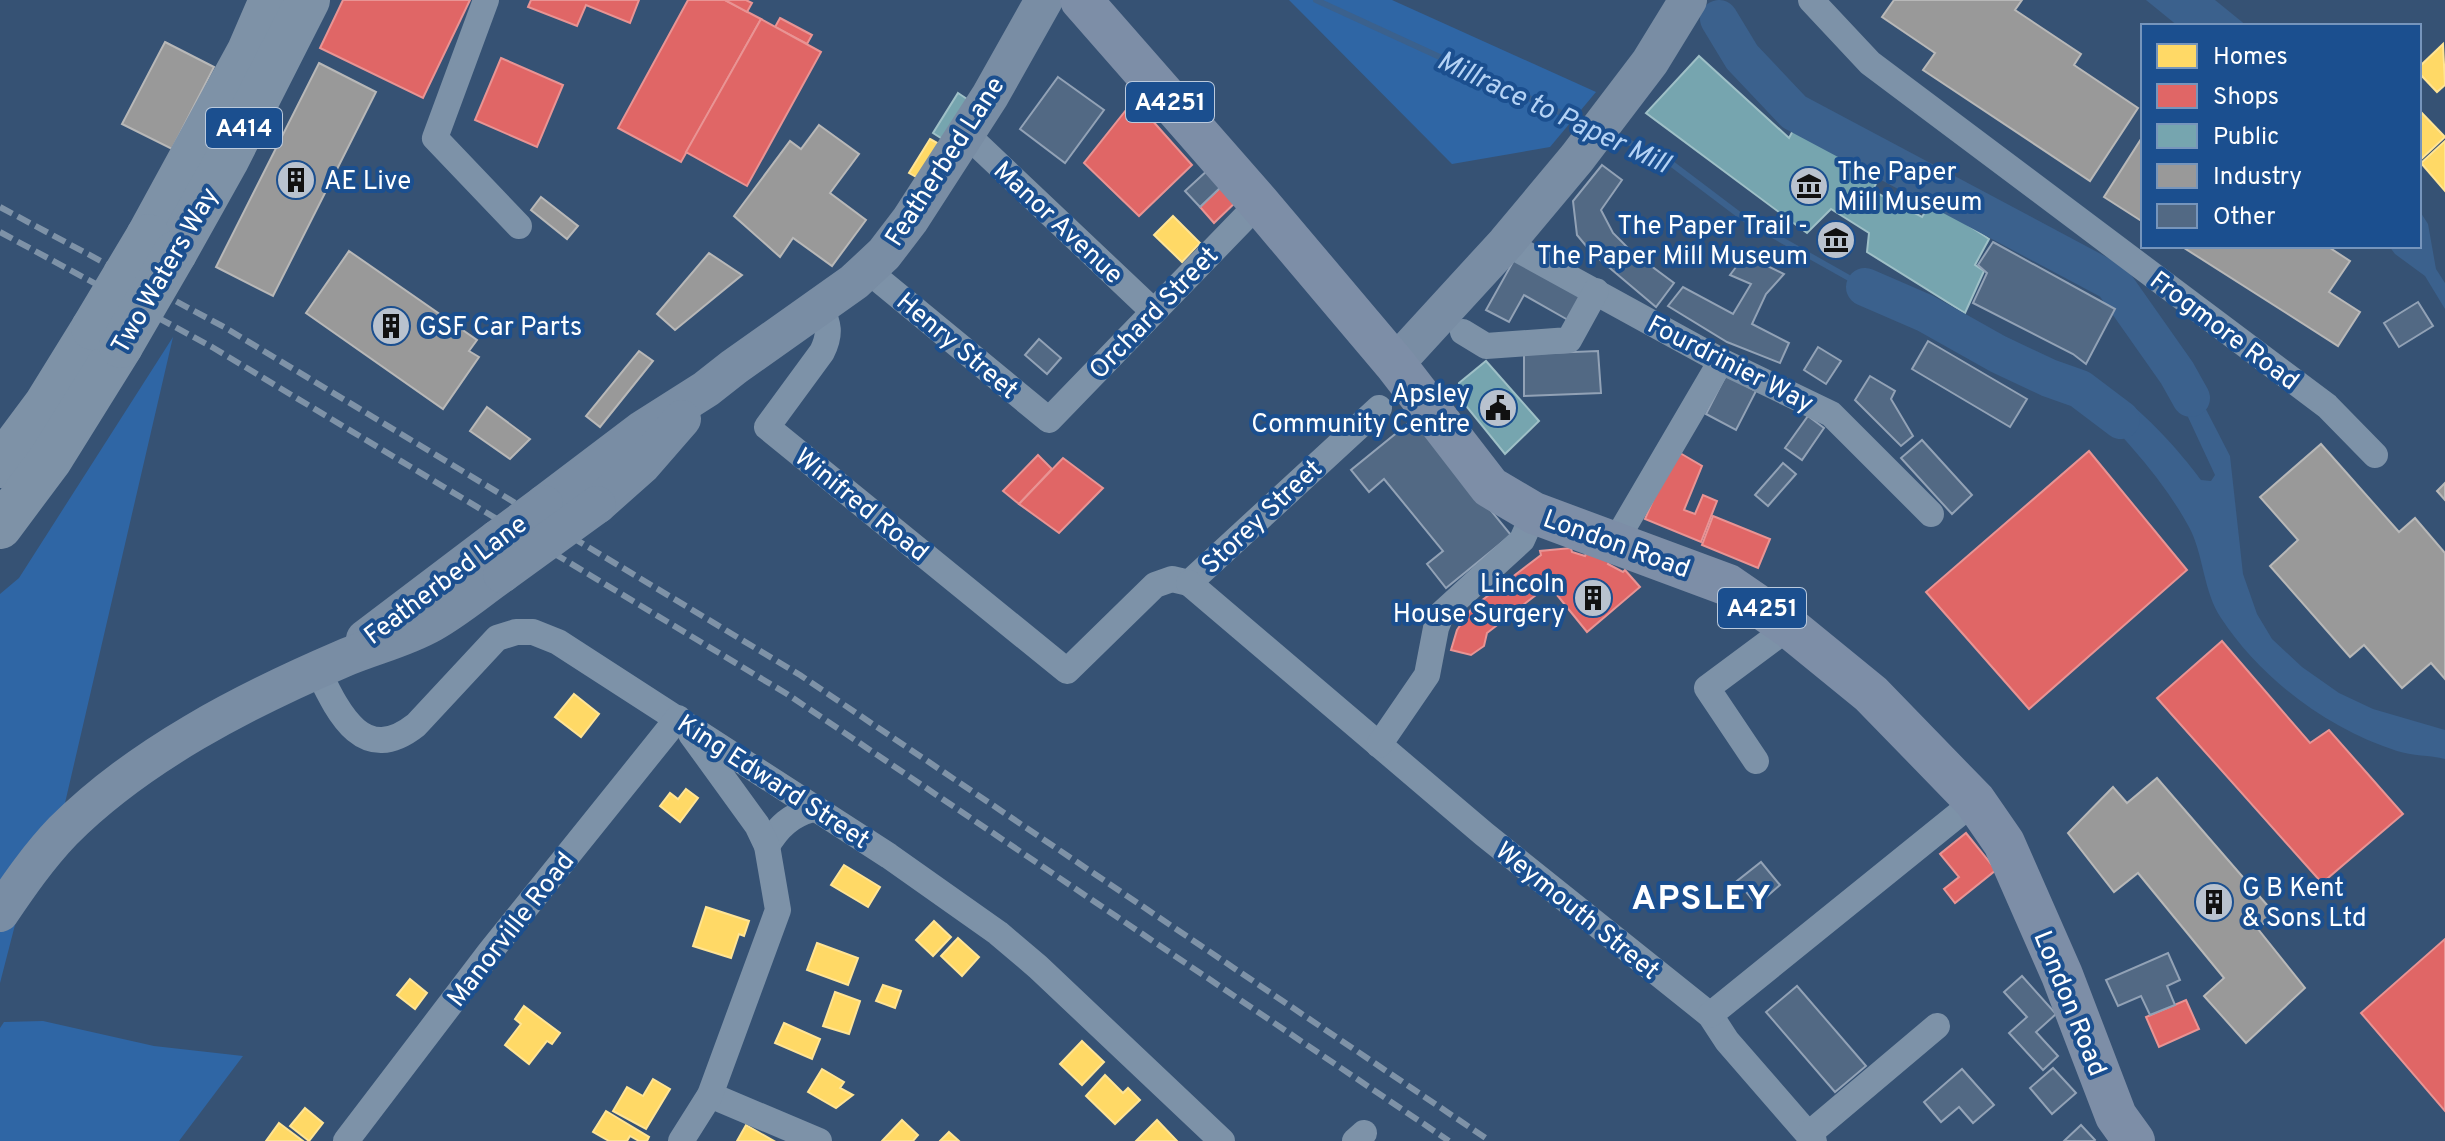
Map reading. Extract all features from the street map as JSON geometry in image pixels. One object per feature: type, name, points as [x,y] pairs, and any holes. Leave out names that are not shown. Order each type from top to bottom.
[{"type":"highway","name":"Two Waters Way","points":[[0,527],[50,460],[107,337],[161,244],[271,0]]},
{"type":"highway","name":"Two Waters Way","points":[[161,244],[227,160],[308,0]]},
{"type":"highway","name":"Two Waters Way","points":[[0,466],[46,404],[107,337]]},
{"type":"main road","name":"London Road","points":[[1081,0],[1395,364],[1490,487],[1534,513],[1728,585],[1789,627],[1871,694],[1975,801],[2004,843],[2062,975],[2116,1116],[2134,1141]]},
{"type":"street","points":[[486,0],[435,138],[519,226]]},
{"type":"street","name":"Featherbed Lane","points":[[500,556],[544,504],[643,429],[706,389],[867,270],[903,230],[990,96],[1044,0]]},
{"type":"street","points":[[1395,364],[1506,243],[1577,158],[1611,109],[1650,62],[1688,0]]},
{"type":"street","name":"Frogmore Road","points":[[1811,0],[1870,63],[2327,406],[2375,455]]},
{"type":"street","name":"Manor Avenue","points":[[965,133],[1153,311]]},
{"type":"street","name":"Orchard Street","points":[[1049,420],[1259,203]]},
{"type":"street","name":"Fourdrinier Way","points":[[1506,243],[1721,361],[1831,414],[1931,514]]},
{"type":"street","name":"Henry Street","points":[[867,270],[1049,420]]},
{"type":"street","points":[[1463,332],[1486,346],[1569,340],[1596,291]]},
{"type":"street","name":"Winifred Road","points":[[820,306],[828,324],[828,340],[767,427],[1067,671]]},
{"type":"street","points":[[1615,542],[1721,361]]},
{"type":"street","name":"Featherbed Lane","points":[[0,913],[36,862],[64,831],[110,791],[183,739],[330,665],[385,621],[597,505],[642,465],[706,389]]},
{"type":"street","name":"Storey Street","points":[[1067,671],[1155,585],[1172,579],[1189,583],[1379,408]]},
{"type":"street","points":[[1379,745],[1427,675],[1442,613],[1522,540],[1534,513]]},
{"type":"street","name":"Weymouth Street","points":[[1189,583],[1484,834],[1710,1015],[1727,1041],[1812,1138]]},
{"type":"street","points":[[1756,761],[1707,688],[1789,627]]},
{"type":"street","name":"King Edward Street","points":[[330,665],[345,722],[366,737],[386,739],[416,725],[497,638],[516,632],[533,632],[558,642],[914,873],[998,933],[1222,1141]]},
{"type":"street","points":[[681,720],[741,801],[767,846],[778,910],[710,1095],[681,1141]]},
{"type":"street","name":"Manorville Road","points":[[346,1141],[490,952],[681,720]]},
{"type":"street","points":[[1710,1015],[1975,801]]},
{"type":"street","points":[[767,846],[784,823],[813,809]]},
{"type":"street","points":[[1812,1138],[1937,1026]]},
{"type":"street","points":[[710,1095],[819,1141]]},
{"type":"shaded area","points":[[1289,0],[1392,0],[1596,92],[1550,147],[1452,164]]},
{"type":"shaded area","points":[[2146,0],[2215,0],[2245,24],[2176,24]]},
{"type":"shaded area","points":[[2421,213],[2428,224],[2436,269],[2445,283],[2445,309],[2425,276],[2390,248],[2421,248]]},
{"type":"shaded area","points":[[2152,324],[2181,361],[2230,456],[2243,574],[2257,614],[2272,639],[2302,667],[2339,693],[2373,709],[2445,730],[2445,759],[2397,751],[2346,730],[2322,715],[2276,681],[2237,640],[2221,618],[2211,596],[2194,538],[2178,508],[2139,455],[2080,389],[2099,387],[2125,400],[2169,441],[2201,480],[2211,481],[2215,475],[2188,417]]},
{"type":"shaded area","points":[[173,337],[62,816],[32,859],[0,983],[0,594],[19,578]]},
{"type":"shaded area","points":[[43,1021],[154,1046],[243,1056],[179,1141],[0,1141],[0,1028],[4,1022]]},
{"type":"building: Homes","points":[[2443,44],[2445,85],[2437,92],[2421,75],[2421,65]]},
{"type":"building: Homes","points":[[2421,112],[2445,137],[2421,159]]},
{"type":"building: Homes","points":[[930,139],[941,145],[918,178],[909,173]]},
{"type":"building: Homes","points":[[2445,141],[2445,191],[2421,163]]},
{"type":"building: Homes","points":[[1173,216],[1200,243],[1182,262],[1154,235]]},
{"type":"building: Homes","points":[[574,694],[599,714],[581,737],[555,717]]},
{"type":"building: Homes","points":[[686,789],[698,798],[680,822],[660,806],[670,793],[678,799]]},
{"type":"building: Homes","points":[[844,865],[880,887],[868,907],[831,885]]},
{"type":"building: Homes","points":[[706,907],[749,921],[744,936],[739,934],[731,958],[693,946]]},
{"type":"building: Homes","points":[[934,921],[951,937],[933,956],[916,940]]},
{"type":"building: Homes","points":[[958,938],[979,957],[962,976],[941,956]]},
{"type":"building: Homes","points":[[817,943],[858,958],[848,985],[807,970]]},
{"type":"building: Homes","points":[[410,979],[427,993],[415,1009],[397,995]]},
{"type":"building: Homes","points":[[883,985],[901,991],[895,1008],[876,1001]]},
{"type":"building: Homes","points":[[835,992],[860,1001],[849,1034],[823,1026]]},
{"type":"building: Homes","points":[[524,1006],[560,1033],[552,1044],[547,1041],[529,1064],[505,1045],[521,1024],[515,1019]]},
{"type":"building: Homes","points":[[784,1023],[820,1039],[812,1059],[775,1043]]},
{"type":"building: Homes","points":[[1082,1041],[1104,1062],[1082,1085],[1060,1064]]},
{"type":"building: Homes","points":[[822,1069],[844,1082],[840,1088],[853,1095],[836,1108],[808,1092]]},
{"type":"building: Homes","points":[[1105,1075],[1123,1093],[1128,1088],[1140,1100],[1115,1124],[1086,1096]]},
{"type":"building: Homes","points":[[653,1079],[670,1089],[646,1129],[613,1111],[627,1087],[643,1096]]},
{"type":"building: Homes","points":[[305,1108],[323,1123],[309,1141],[290,1126]]},
{"type":"building: Homes","points":[[606,1111],[649,1137],[647,1141],[630,1136],[627,1141],[609,1141],[593,1132]]},
{"type":"building: Homes","points":[[902,1120],[918,1135],[913,1141],[882,1141]]},
{"type":"building: Homes","points":[[1157,1120],[1177,1141],[1136,1141]]},
{"type":"building: Homes","points":[[279,1123],[303,1141],[266,1141]]},
{"type":"building: Homes","points":[[746,1125],[774,1141],[737,1141]]},
{"type":"building: Homes","points":[[949,1132],[959,1141],[940,1141]]},
{"type":"building: Shops","points":[[343,0],[470,0],[423,98],[320,48]]},
{"type":"building: Shops","points":[[531,0],[639,0],[630,23],[586,5],[577,26],[528,7]]},
{"type":"building: Shops","points":[[688,0],[725,0],[761,19],[681,162],[618,128]]},
{"type":"building: Shops","points":[[725,0],[746,0],[752,3],[747,12]]},
{"type":"building: Shops","points":[[780,18],[812,35],[807,44],[775,27]]},
{"type":"building: Shops","points":[[761,19],[821,52],[747,186],[686,152]]},
{"type":"building: Shops","points":[[501,58],[563,85],[537,147],[475,120]]},
{"type":"building: Shops","points":[[1134,100],[1192,165],[1139,216],[1084,163]]},
{"type":"building: Shops","points":[[1224,184],[1238,200],[1214,223],[1200,207]]},
{"type":"building: Shops","points":[[2089,451],[2187,570],[2029,709],[1926,592]]},
{"type":"building: Shops","points":[[1680,453],[1702,466],[1684,510],[1695,514],[1703,495],[1717,501],[1701,542],[1645,519],[1662,479]]},
{"type":"building: Shops","points":[[1038,455],[1052,469],[1019,504],[1003,491]]},
{"type":"building: Shops","points":[[1063,458],[1103,488],[1059,533],[1019,504]]},
{"type":"building: Shops","points":[[1713,516],[1770,539],[1758,568],[1702,545]]},
{"type":"building: Shops","name":"Lincoln House Surgery","points":[[1571,548],[1572,552],[1585,556],[1587,552],[1610,560],[1608,564],[1623,572],[1625,570],[1640,587],[1587,632],[1549,585],[1487,633],[1484,646],[1471,655],[1451,650],[1457,630],[1472,608],[1541,555],[1540,551]]},
{"type":"building: Shops","points":[[2222,641],[2310,743],[2329,730],[2403,814],[2322,883],[2157,698]]},
{"type":"building: Shops","points":[[1966,833],[1996,870],[1955,903],[1944,889],[1959,877],[1940,854]]},
{"type":"building: Shops","points":[[2445,939],[2445,1111],[2361,1013]]},
{"type":"building: Shops","points":[[2186,1000],[2199,1029],[2159,1047],[2146,1017]]},
{"type":"building: Public","name":"The Paper Mill Museum","points":[[1699,56],[1789,138],[1796,125],[1859,159],[1855,168],[1877,181],[1873,191],[1922,217],[1932,201],[1989,239],[1975,265],[1984,271],[1965,313],[1867,252],[1869,233],[1831,209],[1807,233],[1646,113]]},
{"type":"building: Public","points":[[958,93],[976,105],[952,145],[933,133]]},
{"type":"building: Public","name":"Apsley Community Centre","points":[[1486,361],[1539,421],[1505,454],[1458,396],[1459,383]]},
{"type":"building: Industry","points":[[1894,0],[2022,0],[2015,10],[2081,54],[2074,65],[2138,108],[2090,181],[1923,70],[1935,53],[1882,17]]},
{"type":"building: Industry","points":[[165,42],[214,67],[172,149],[122,124]]},
{"type":"building: Industry","name":"AE Live","points":[[319,63],[376,92],[273,296],[216,267]]},
{"type":"building: Industry","points":[[819,125],[859,154],[830,193],[866,220],[832,266],[793,238],[780,257],[734,216],[790,141],[801,149]]},
{"type":"building: Industry","points":[[2141,139],[2141,221],[2104,197]]},
{"type":"building: Industry","points":[[541,197],[578,226],[567,239],[531,210]]},
{"type":"building: Industry","points":[[2184,248],[2330,248],[2350,261],[2329,292],[2360,312],[2338,346]]},
{"type":"building: Industry","name":"GSF Car Parts","points":[[349,251],[477,340],[469,351],[479,357],[443,409],[306,313]]},
{"type":"building: Industry","points":[[709,253],[742,275],[675,330],[657,314]]},
{"type":"building: Industry","points":[[639,351],[653,361],[600,427],[586,416]]},
{"type":"building: Industry","points":[[487,407],[530,439],[510,459],[470,431]]},
{"type":"building: Industry","points":[[2321,444],[2399,532],[2415,518],[2445,553],[2445,679],[2431,663],[2402,688],[2364,645],[2350,657],[2270,566],[2298,540],[2260,497]]},
{"type":"building: Industry","points":[[2445,483],[2445,500],[2437,491]]},
{"type":"building: Industry","name":"G B Kent & Sons Ltd","points":[[2157,778],[2274,913],[2258,929],[2305,988],[2246,1043],[2204,996],[2224,978],[2138,873],[2114,892],[2068,833],[2113,787],[2127,803]]},
{"type":"building: Other","points":[[1058,77],[1104,110],[1065,163],[1020,129]]},
{"type":"building: Other","points":[[1602,165],[1622,180],[1601,210],[1613,233],[1631,251],[1674,283],[1656,307],[1592,253],[1577,235],[1573,201]]},
{"type":"building: Other","points":[[1209,169],[1224,184],[1200,207],[1185,191]]},
{"type":"building: Other","points":[[1993,242],[2115,309],[2086,364],[2073,354],[1973,303],[1987,273],[1978,265]]},
{"type":"building: Other","points":[[1745,255],[1784,274],[1766,294],[1752,324],[1789,343],[1780,363],[1727,342],[1668,306],[1683,287],[1733,314],[1751,284],[1730,275]]},
{"type":"building: Other","points":[[1514,260],[1581,297],[1568,320],[1524,295],[1509,322],[1486,310]]},
{"type":"building: Other","points":[[2418,302],[2433,326],[2399,347],[2384,323]]},
{"type":"building: Other","points":[[1039,339],[1061,358],[1047,374],[1025,355]]},
{"type":"building: Other","points":[[1928,341],[2027,399],[2010,427],[1912,369]]},
{"type":"building: Other","points":[[1818,347],[1841,361],[1826,384],[1804,370]]},
{"type":"building: Other","points":[[1598,351],[1601,393],[1524,396],[1524,354]]},
{"type":"building: Other","points":[[1726,375],[1756,391],[1736,430],[1706,414]]},
{"type":"building: Other","points":[[1870,376],[1895,391],[1891,399],[1913,436],[1901,446],[1855,400]]},
{"type":"building: Other","points":[[1808,416],[1824,428],[1802,460],[1785,448]]},
{"type":"building: Other","points":[[1415,418],[1511,535],[1446,588],[1427,564],[1443,551],[1384,479],[1369,492],[1351,470]]},
{"type":"building: Other","points":[[1922,440],[1972,495],[1952,514],[1901,458]]},
{"type":"building: Other","points":[[1783,463],[1796,474],[1768,506],[1755,495]]},
{"type":"building: Other","points":[[1761,862],[1780,885],[1757,905],[1737,881]]},
{"type":"building: Other","points":[[2168,953],[2180,980],[2167,986],[2175,1005],[2150,1015],[2141,996],[2118,1006],[2106,980]]},
{"type":"building: Other","points":[[2022,976],[2056,1014],[2036,1032],[2058,1056],[2043,1070],[2009,1033],[2027,1017],[2004,992]]},
{"type":"building: Other","points":[[1797,986],[1866,1066],[1835,1092],[1766,1012]]},
{"type":"building: Other","points":[[2053,1068],[2076,1093],[2052,1114],[2030,1088]]},
{"type":"building: Other","points":[[1962,1069],[1994,1105],[1973,1123],[1959,1107],[1941,1122],[1924,1102]]},
{"type":"building: Other","points":[[2081,1125],[2094,1141],[2064,1141]]},
{"type":"waterway","name":"Millrace to Paper Mill","points":[[1316,0],[1585,124]]},
{"type":"waterway","points":[[1719,19],[1742,57],[1794,112],[2113,282],[2191,398]]},
{"type":"waterway","name":"Millrace to Paper Mill","points":[[1610,134],[1664,158],[1746,220],[1865,287]]},
{"type":"waterway","points":[[1865,287],[1925,313],[1998,354],[2080,389],[2121,420]]},
{"type":"railway","points":[[0,207],[224,327],[800,675],[1490,1141]]},
{"type":"railway","points":[[0,232],[212,347],[787,694],[1449,1141]]},
{"type":"place","name":"AE Live","points":[[296,180]]},
{"type":"place","name":"The Paper Mill Museum","points":[[1809,186]]},
{"type":"place","name":"The Paper Trail - The Paper Mill Museum","points":[[1836,240]]},
{"type":"place","name":"GSF Car Parts","points":[[391,326]]},
{"type":"place","name":"Apsley Community Centre","points":[[1498,408]]},
{"type":"place","name":"Lincoln House Surgery","points":[[1593,598]]},
{"type":"place","name":"G B Kent & Sons Ltd","points":[[2214,902]]},
{"type":"district","name":"APSLEY","points":[[1702,897]]}]
